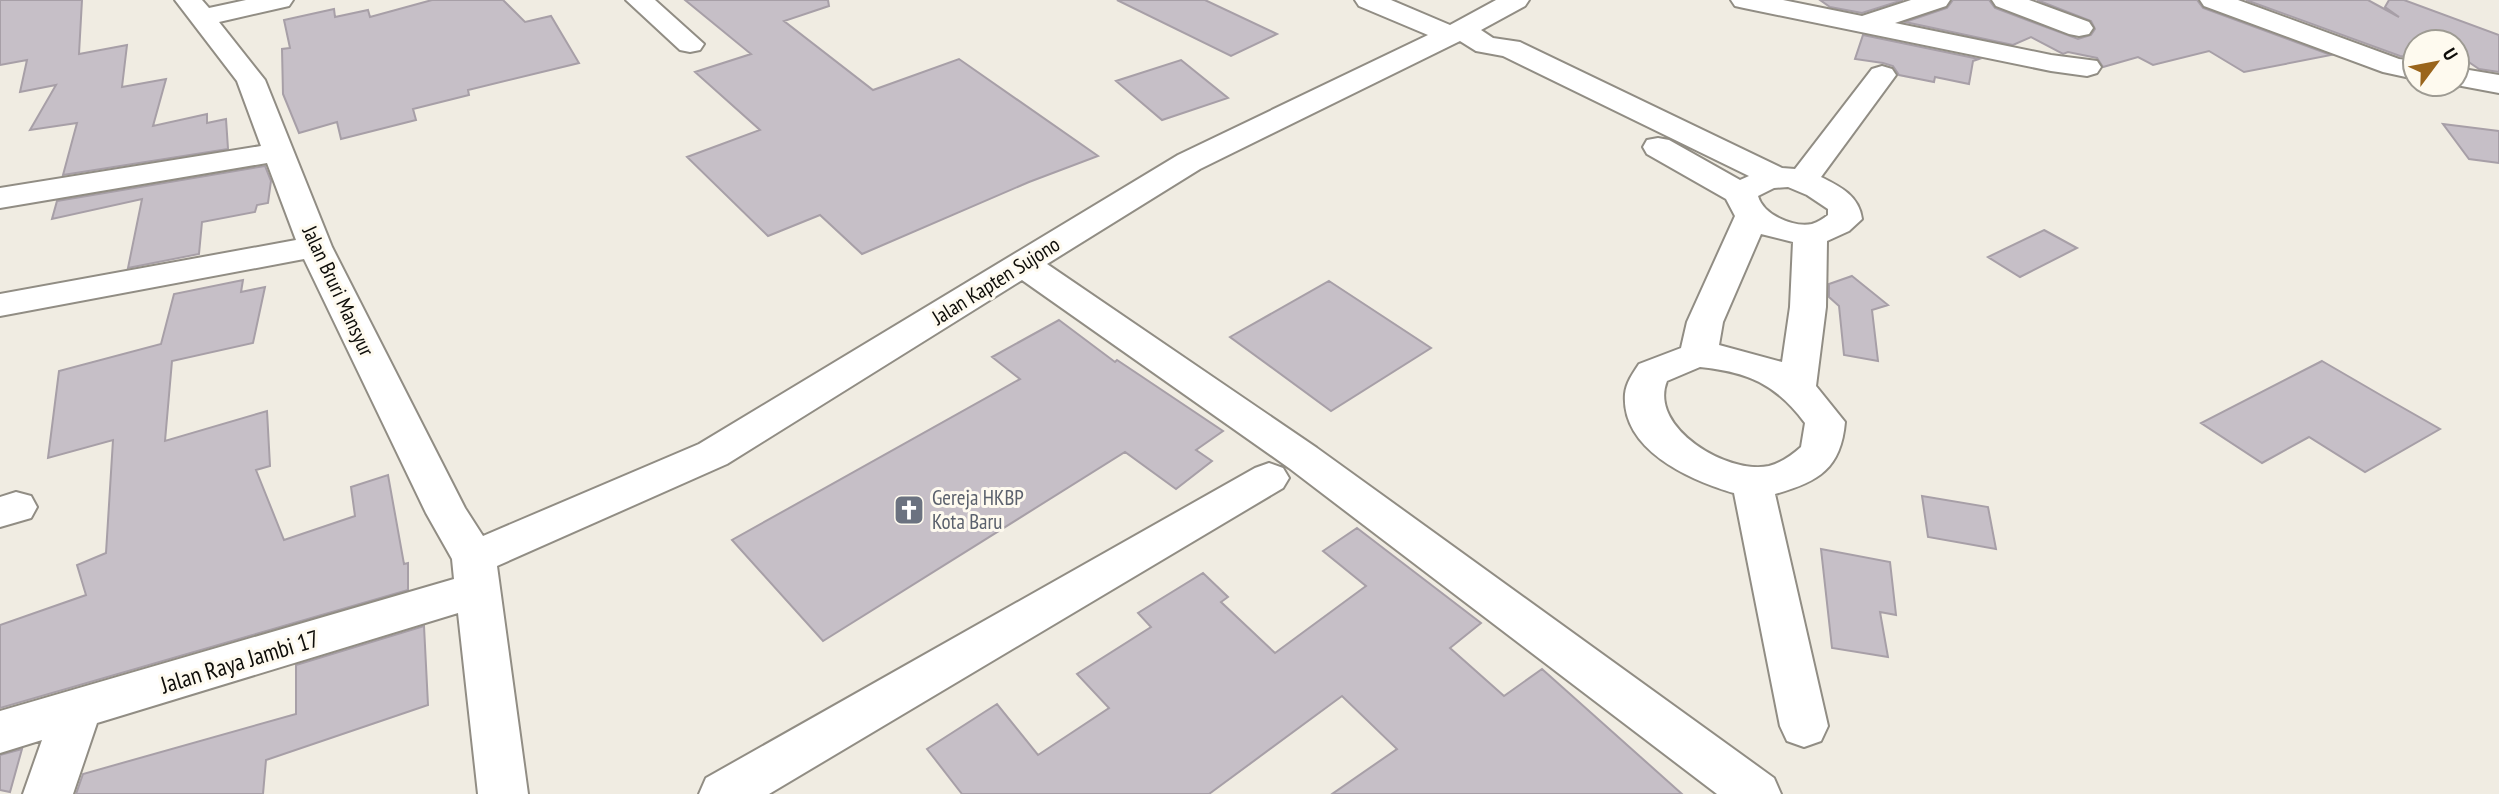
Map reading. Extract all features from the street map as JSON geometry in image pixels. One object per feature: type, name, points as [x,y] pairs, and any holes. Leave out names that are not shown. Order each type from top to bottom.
[{"type":"street","points":[[195,9],[280,0]]},
{"type":"street","points":[[639,0],[690,44]]},
{"type":"street","points":[[1368,0],[1466,37],[1490,57],[1589,99],[1827,192],[1844,206],[1845,219],[1833,227],[1810,234],[1788,231],[1589,99]]},
{"type":"street","name":"Jalan Kapten Sujono","points":[[476,573],[713,454],[1189,162],[1466,37],[1516,0]]},
{"type":"street","points":[[1744,0],[2051,63],[2087,67]]},
{"type":"street","points":[[1865,24],[1937,0]]},
{"type":"street","points":[[2005,0],[2079,28]]},
{"type":"street","points":[[2213,0],[2401,67]]},
{"type":"street","name":"Jalan Bruri Mansyur","points":[[195,9],[251,80],[315,247],[476,573]]},
{"type":"street","points":[[1698,355],[1705,322],[1747,204],[1760,183],[1791,179],[1882,75]]},
{"type":"street","points":[[2471,79],[2499,84]]},
{"type":"street","points":[[0,198],[278,152]]},
{"type":"street","points":[[1797,387],[1808,307],[1810,234]]},
{"type":"street","points":[[1,312],[315,247]]},
{"type":"street","points":[[1023,264],[1303,458],[1756,794]]},
{"type":"street","points":[[1698,355],[1766,368],[1797,387],[1809,398],[1825,422],[1821,449],[1805,465],[1780,478],[1752,482],[1716,472],[1683,456],[1657,434],[1646,412],[1644,392],[1652,373],[1670,363],[1698,355]]},
{"type":"street","points":[[724,794],[1269,478]]},
{"type":"street","points":[[1752,482],[1804,726]]},
{"type":"street","points":[[476,573],[503,794]]},
{"type":"street","name":"Jalan Raya Jambi 17","points":[[0,732],[420,608],[476,573]]},
{"type":"street","points":[[48,794],[77,711]]},
{"type":"building","points":[[0,0],[82,0],[79,54],[127,45],[122,87],[166,79],[153,126],[207,114],[207,123],[226,119],[228,149],[63,175],[77,123],[30,130],[56,85],[20,92],[27,60],[0,65]]},
{"type":"building","points":[[432,0],[503,0],[525,22],[551,16],[579,63],[468,90],[469,95],[413,109],[416,120],[341,139],[337,122],[299,133],[283,94],[282,49],[290,48],[284,20],[334,9],[335,17],[368,10],[370,17]]},
{"type":"building","points":[[685,0],[828,0],[829,6],[784,21],[873,90],[959,59],[1098,156],[1029,182],[862,254],[820,215],[768,236],[687,157],[760,130],[695,72],[751,54]]},
{"type":"building","points":[[1117,0],[1205,0],[1277,34],[1231,56]]},
{"type":"building","points":[[1820,0],[1903,0],[1862,13],[1830,7]]},
{"type":"building","points":[[1953,0],[1989,0],[1995,8],[2078,39],[2091,35],[2095,29],[2091,21],[2037,0],[2197,0],[2203,8],[2331,55],[2244,72],[2209,51],[2153,65],[2138,57],[2103,67],[2097,58],[2068,52],[2063,54],[2031,37],[2013,45],[1905,22],[1947,8]]},
{"type":"building","points":[[2246,0],[2368,0],[2399,17],[2385,7],[2389,0],[2404,0],[2499,35],[2499,72],[2479,69],[2471,64],[2471,28],[2401,28],[2400,56]]},
{"type":"building","points":[[1863,35],[1979,59],[1973,61],[1969,84],[1935,77],[1934,82],[1899,75],[1893,66],[1855,59]]},
{"type":"building","points":[[1181,60],[1228,98],[1162,120],[1116,81]]},
{"type":"building","points":[[2443,124],[2499,131],[2499,163],[2469,159]]},
{"type":"building","points":[[265,166],[271,181],[268,203],[257,205],[255,212],[202,222],[199,254],[128,268],[142,199],[52,219],[57,201]]},
{"type":"building","points":[[2044,230],[2077,248],[2020,277],[1988,257]]},
{"type":"building","points":[[1852,276],[1888,305],[1872,310],[1878,361],[1844,355],[1839,306],[1829,297],[1829,284]]},
{"type":"building","points":[[243,280],[241,292],[265,287],[253,343],[172,361],[165,441],[267,411],[270,466],[256,470],[284,540],[355,516],[351,487],[388,475],[404,564],[408,563],[408,590],[0,708],[0,625],[86,595],[77,565],[106,553],[113,440],[48,458],[59,371],[161,344],[174,294]]},
{"type":"building","points":[[1329,281],[1431,348],[1331,411],[1230,337]]},
{"type":"building","name":"Gereja HKBP Kota Baru","points":[[1059,320],[1115,362],[1117,360],[1223,431],[1196,450],[1212,461],[1176,489],[1125,452],[823,641],[732,540],[1020,379],[992,357]]},
{"type":"building","points":[[2322,361],[2440,429],[2365,472],[2309,437],[2262,463],[2201,423]]},
{"type":"building","points":[[1922,496],[1988,507],[1996,549],[1928,537]]},
{"type":"building","points":[[1357,528],[1481,623],[1450,648],[1504,696],[1542,669],[1682,794],[1332,794],[1397,749],[1342,696],[1209,794],[962,794],[927,749],[997,704],[1038,755],[1109,708],[1077,674],[1151,627],[1138,613],[1203,573],[1228,597],[1221,602],[1275,653],[1366,586],[1323,551]]},
{"type":"building","points":[[1821,549],[1890,562],[1896,615],[1880,612],[1888,657],[1832,648]]},
{"type":"building","points":[[424,626],[428,705],[266,760],[263,794],[76,794],[83,774],[296,714],[296,665]]},
{"type":"building","points":[[22,749],[10,792],[0,790],[0,755]]},
{"type":"place","name":"Gereja HKBP Kota Baru","points":[[909,510]]}]
